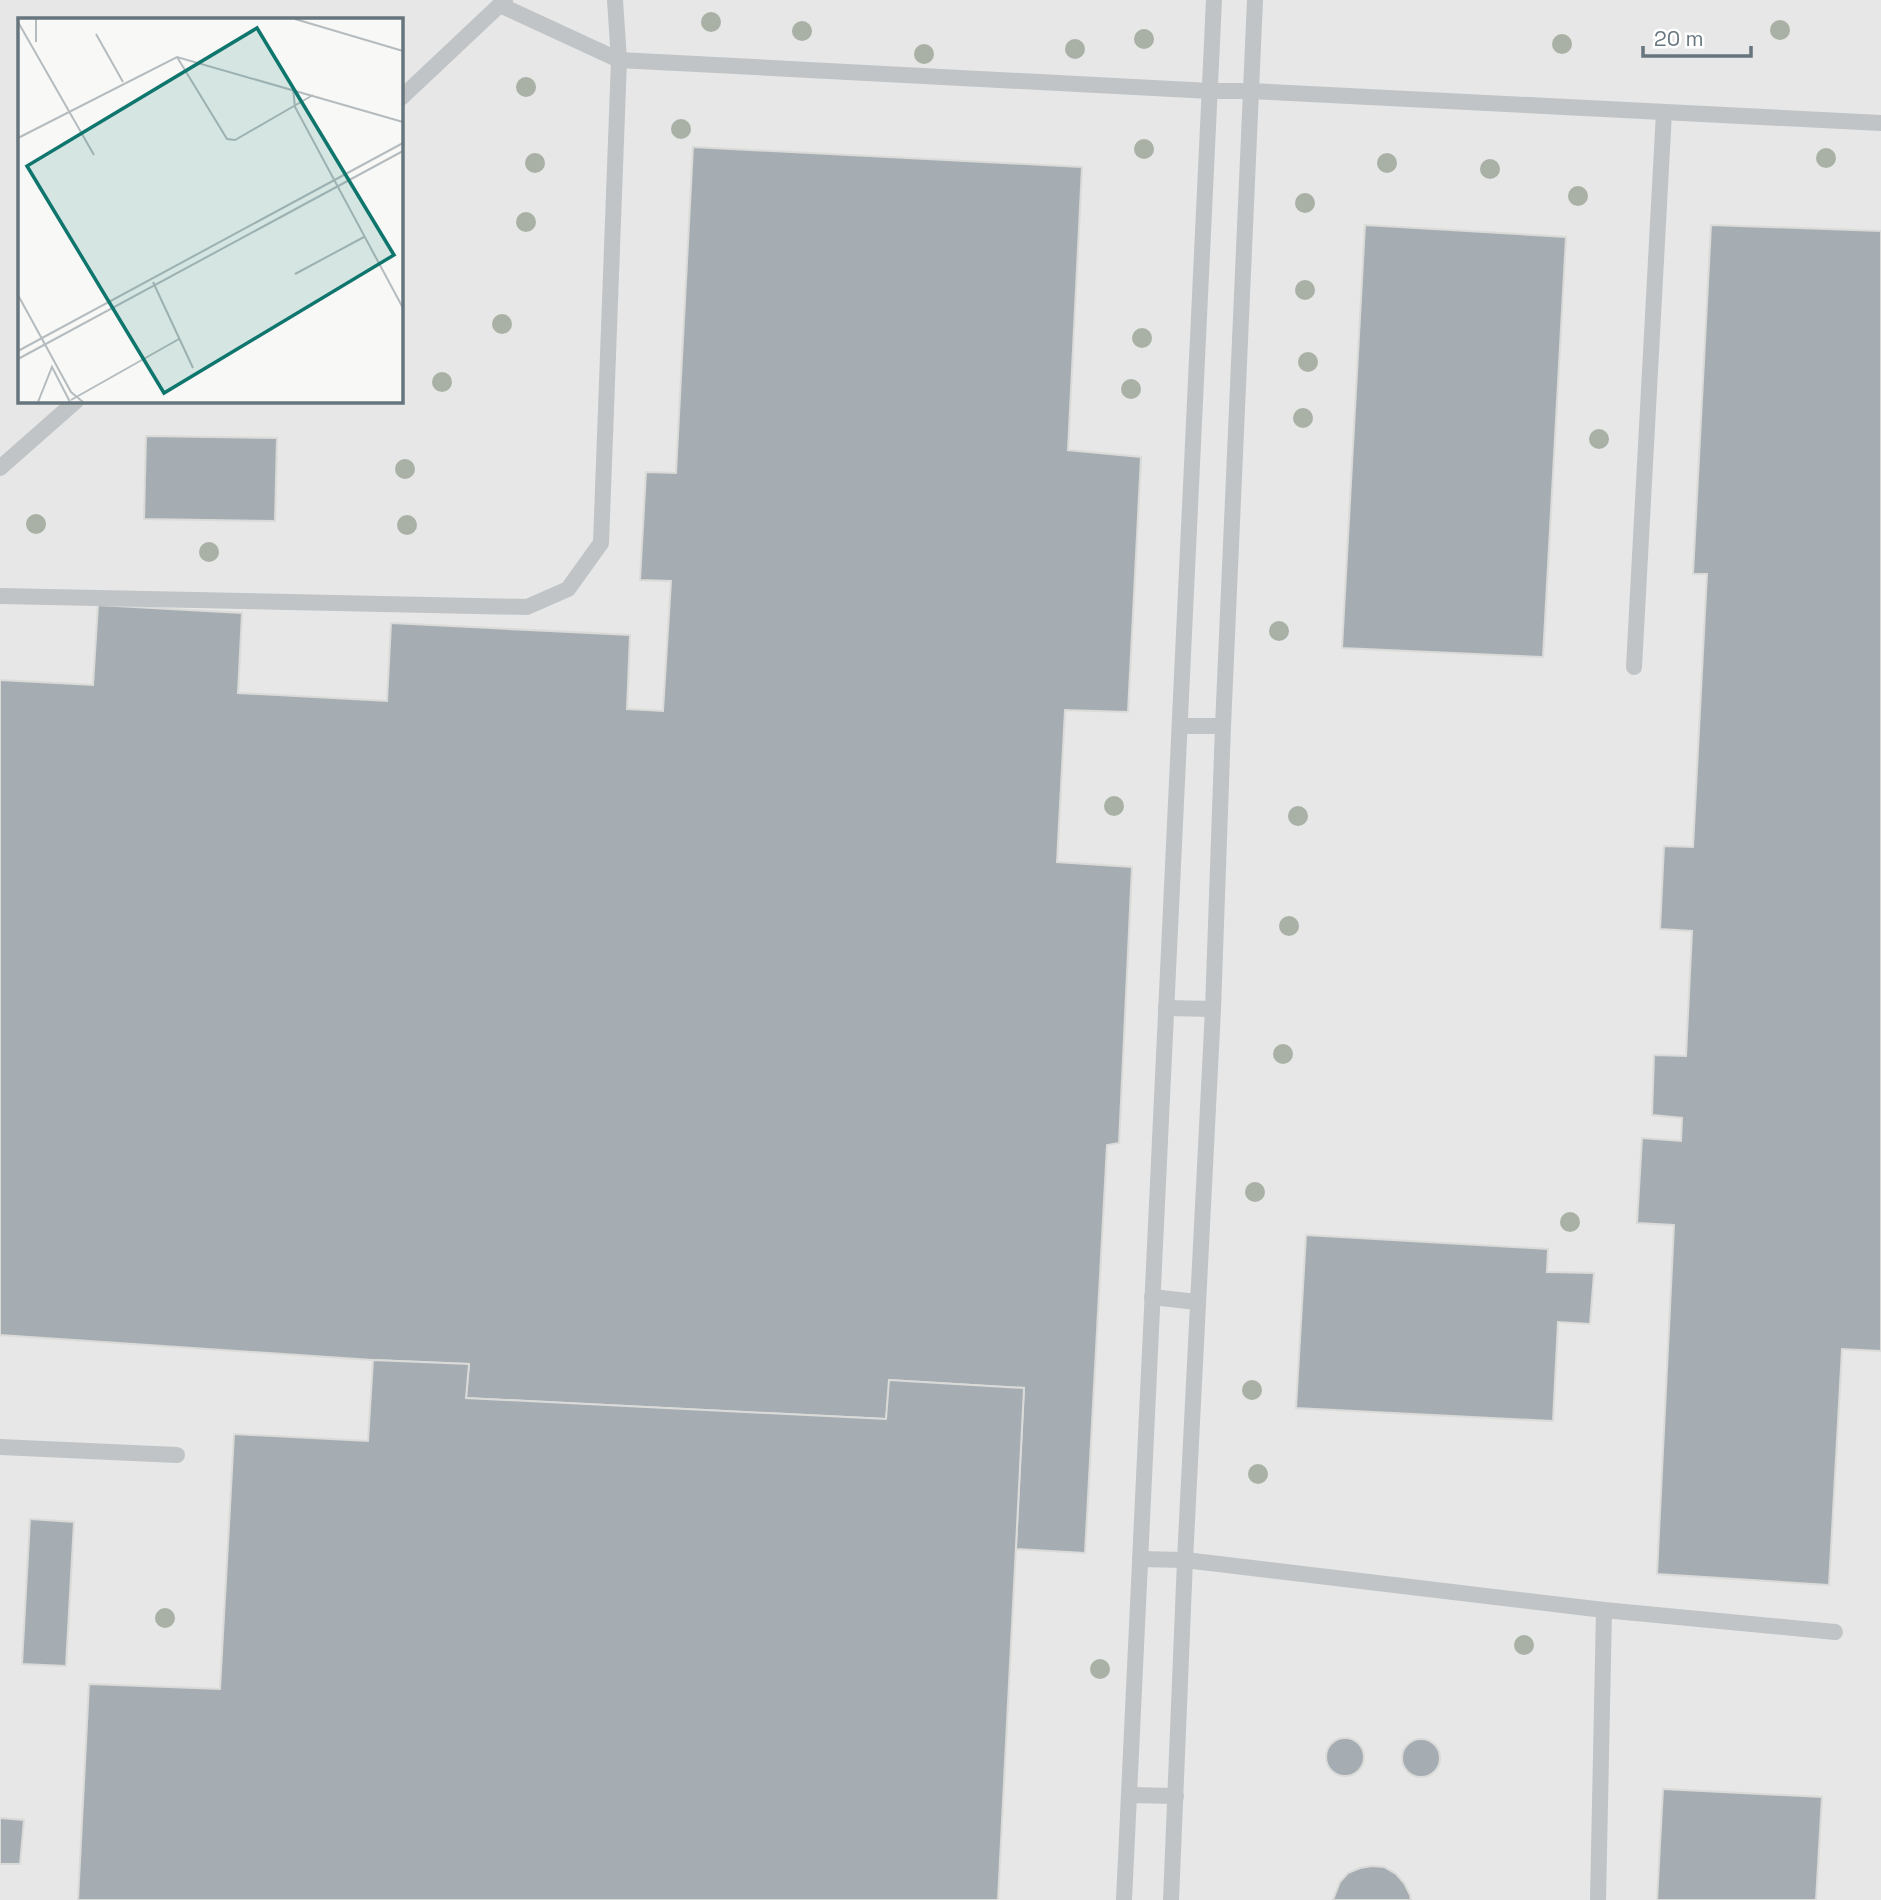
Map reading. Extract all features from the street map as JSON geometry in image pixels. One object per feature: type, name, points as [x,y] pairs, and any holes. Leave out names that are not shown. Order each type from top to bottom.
[{"type":"lane","points":[[0,596],[527,607],[568,589],[601,543],[619,60],[615,0]]},
{"type":"lane","points":[[1124,1900],[1214,0]]},
{"type":"lane","points":[[1171,1900],[1197,1302],[1213,1009],[1255,0]]},
{"type":"lane","points":[[402,97],[503,2],[619,60],[1881,122]]},
{"type":"lane","points":[[1634,667],[1664,112]]},
{"type":"lane","points":[[0,468],[75,402]]},
{"type":"lane","points":[[1180,726],[1223,726]]},
{"type":"lane","points":[[1166,1008],[1213,1009]]},
{"type":"lane","points":[[1152,1297],[1197,1302]]},
{"type":"lane","points":[[0,1447],[177,1455]]},
{"type":"lane","points":[[1140,1559],[1185,1560],[1604,1610],[1835,1632]]},
{"type":"lane","points":[[1598,1900],[1604,1610]]},
{"type":"lane","points":[[1129,1795],[1175,1796]]},
{"type":"shaded area","points":[[0,0],[1881,0],[1881,1900],[0,1900]]},
{"type":"building","points":[[693,147],[1082,167],[1068,450],[1141,457],[1128,712],[1065,710],[1057,862],[1132,867],[1119,1143],[1107,1145],[1085,1553],[1016,1549],[1024,1388],[890,1380],[886,1419],[466,1398],[469,1364],[0,1335],[0,680],[93,685],[98,605],[242,613],[238,693],[387,701],[391,623],[630,635],[627,709],[663,711],[671,581],[640,580],[646,472],[676,473]]},
{"type":"building","points":[[1365,225],[1566,237],[1543,657],[1342,648]]},
{"type":"building","points":[[1711,225],[1881,231],[1881,1351],[1842,1349],[1829,1585],[1657,1574],[1674,1225],[1637,1223],[1642,1138],[1681,1141],[1682,1118],[1652,1115],[1654,1055],[1686,1056],[1692,931],[1660,929],[1664,846],[1693,847],[1707,574],[1693,574]]},
{"type":"building","points":[[146,436],[277,438],[275,521],[144,519]]},
{"type":"building","points":[[1306,1235],[1548,1249],[1547,1272],[1594,1273],[1590,1324],[1558,1322],[1553,1421],[1296,1408]]},
{"type":"building","points":[[373,1360],[469,1364],[466,1398],[886,1419],[889,1380],[1024,1388],[998,1900],[78,1900],[89,1684],[220,1689],[234,1434],[368,1441]]},
{"type":"building","points":[[30,1519],[74,1522],[66,1666],[22,1664]]},
{"type":"building","points":[[1345,1738],[1359,1743],[1364,1757],[1359,1771],[1345,1776],[1331,1771],[1326,1757],[1331,1743]]},
{"type":"building","points":[[1421,1739],[1435,1744],[1440,1758],[1435,1772],[1421,1777],[1407,1772],[1402,1758],[1407,1744]]},
{"type":"building","points":[[1663,1789],[1822,1797],[1816,1900],[1657,1900]]},
{"type":"building","points":[[0,1818],[24,1820],[20,1864],[0,1864]]},
{"type":"building","points":[[1372,1866],[1384,1867],[1396,1874],[1404,1883],[1411,1900],[1333,1900],[1340,1882],[1348,1873]]}]
